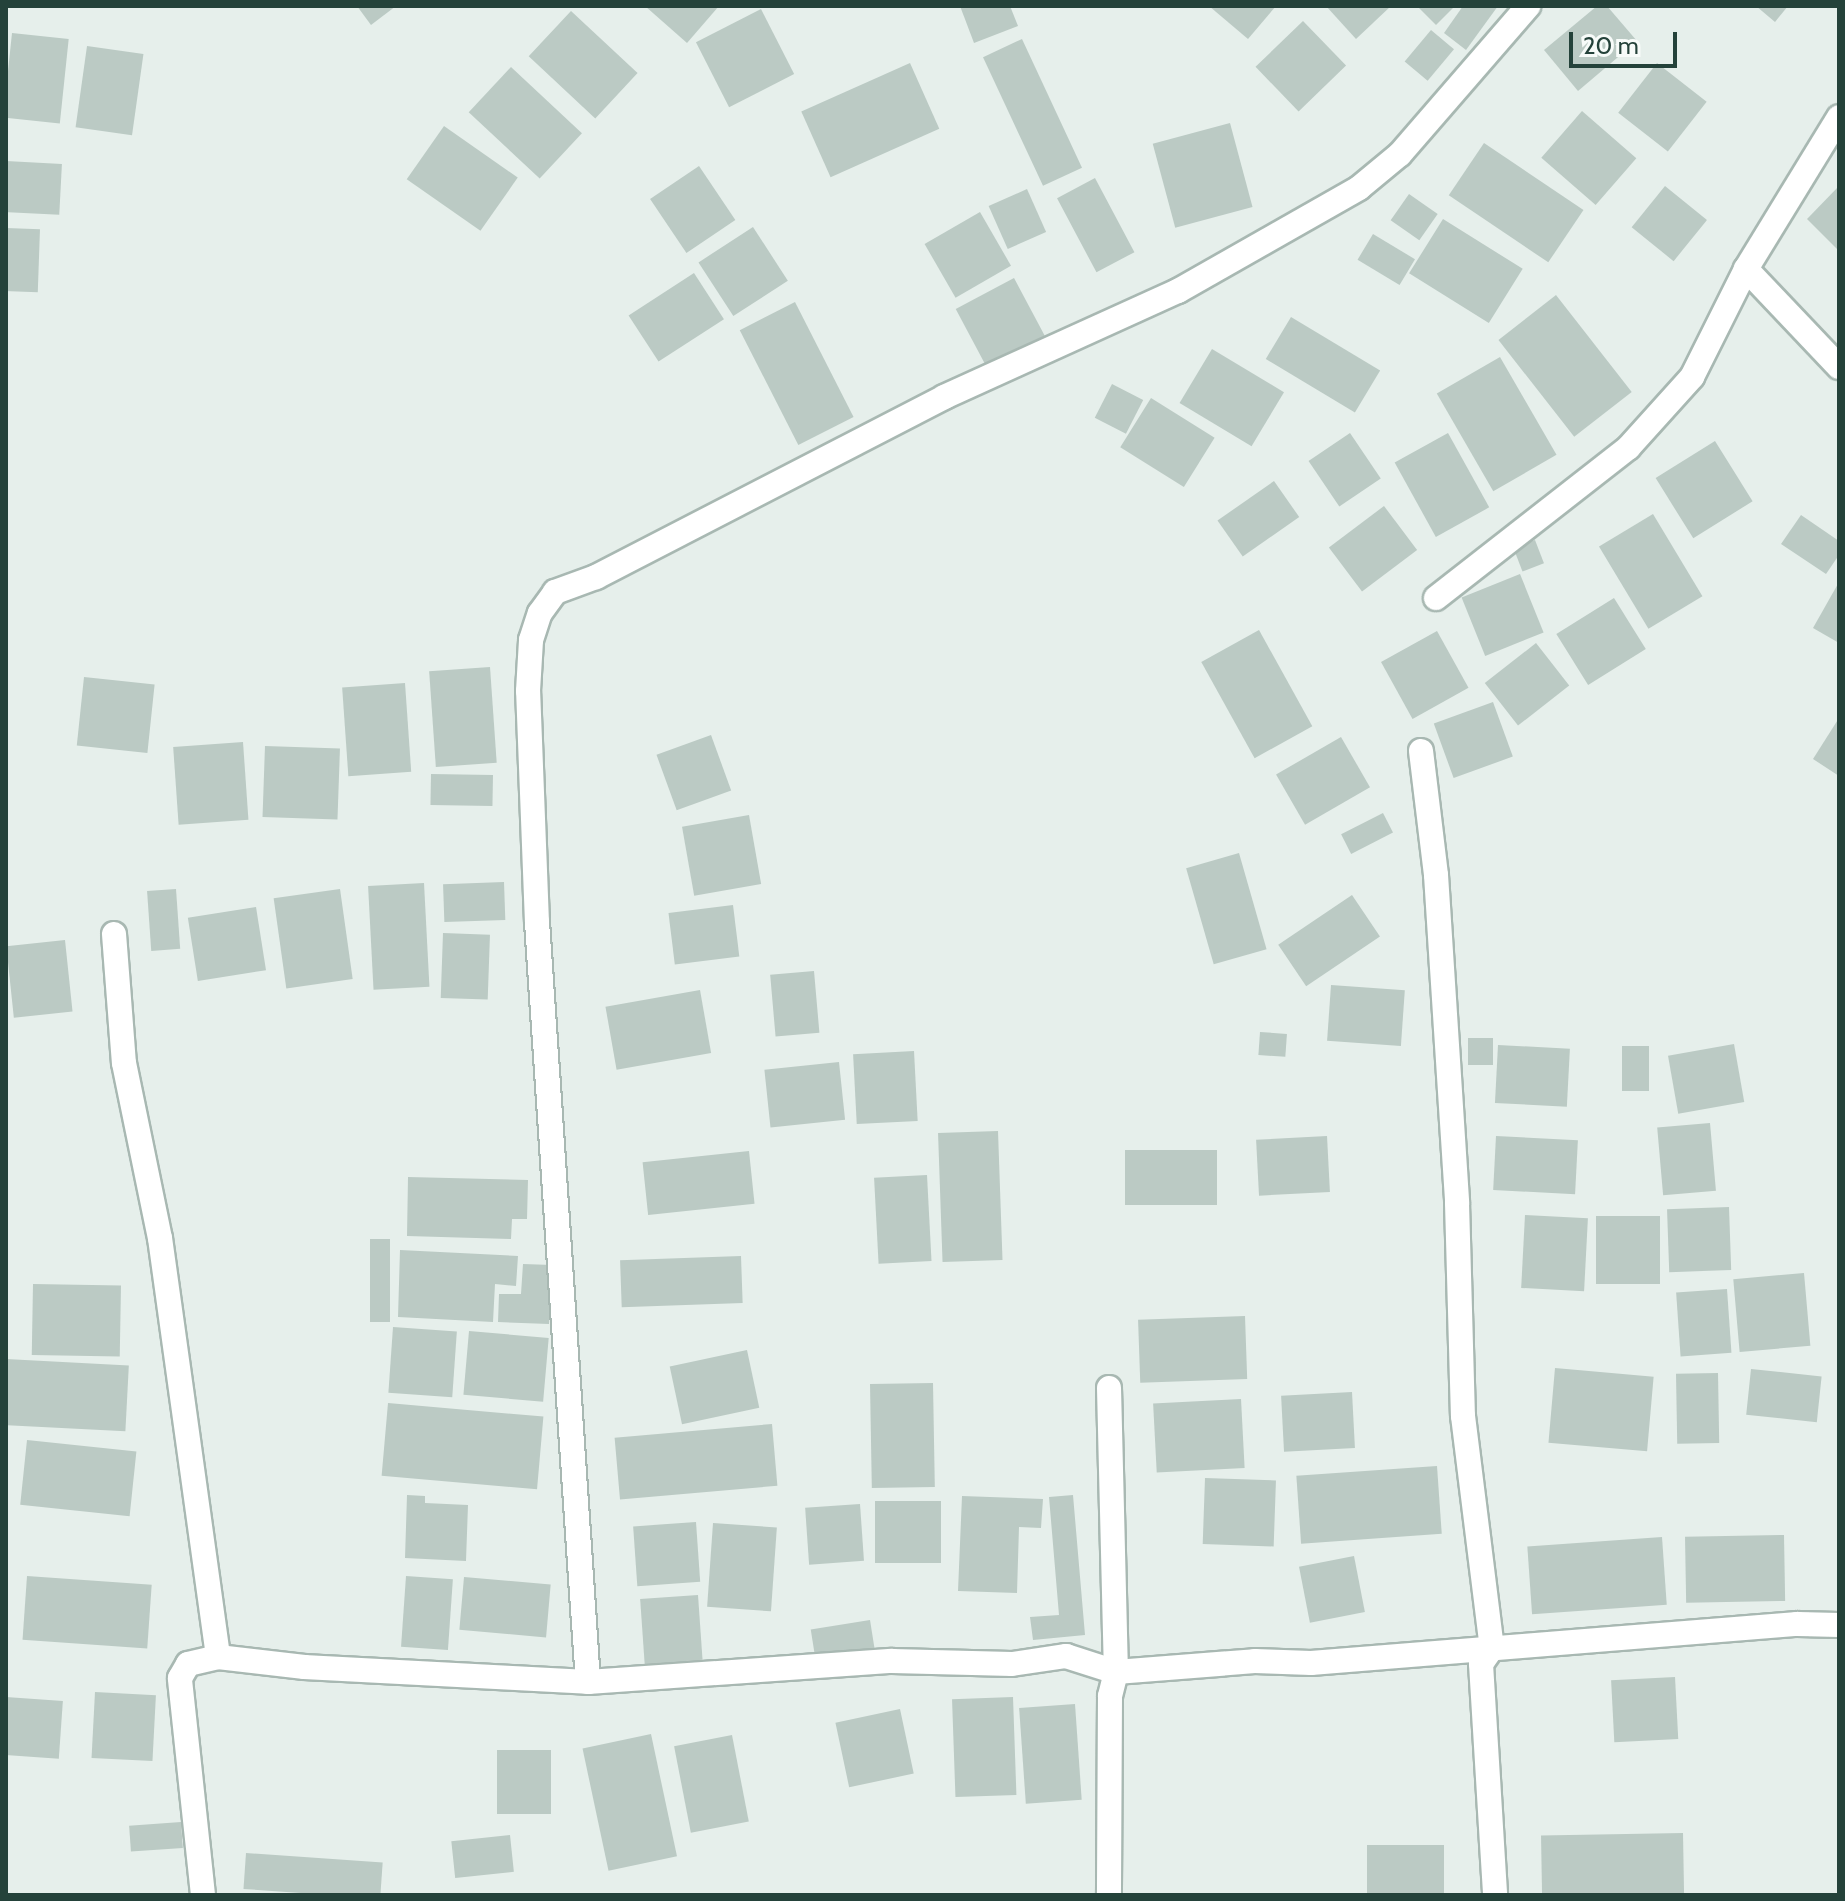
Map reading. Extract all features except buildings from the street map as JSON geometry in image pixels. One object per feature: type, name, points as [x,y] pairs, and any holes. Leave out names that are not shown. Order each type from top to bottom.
[{"type":"street","points":[[588,1682],[537,937],[528,691],[531,640],[540,613],[555,592],[596,577],[944,397],[1178,291],[1359,188],[1400,154],[1528,6]]},
{"type":"street","points":[[1436,598],[1628,448],[1692,377],[1746,269],[1839,117]]},
{"type":"street","points":[[1746,269],[1839,367]]},
{"type":"street","points":[[1421,751],[1436,875],[1457,1203],[1463,1416],[1492,1648],[1481,1664],[1495,1895]]},
{"type":"street","points":[[114,934],[124,1063],[160,1238],[218,1657]]},
{"type":"street","points":[[1109,1388],[1116,1672],[1110,1696],[1109,1895]]},
{"type":"street","points":[[203,1895],[180,1678],[188,1664],[218,1657],[304,1667],[588,1682],[892,1661],[1012,1664],[1066,1656],[1116,1672],[1839,1625]]}]
